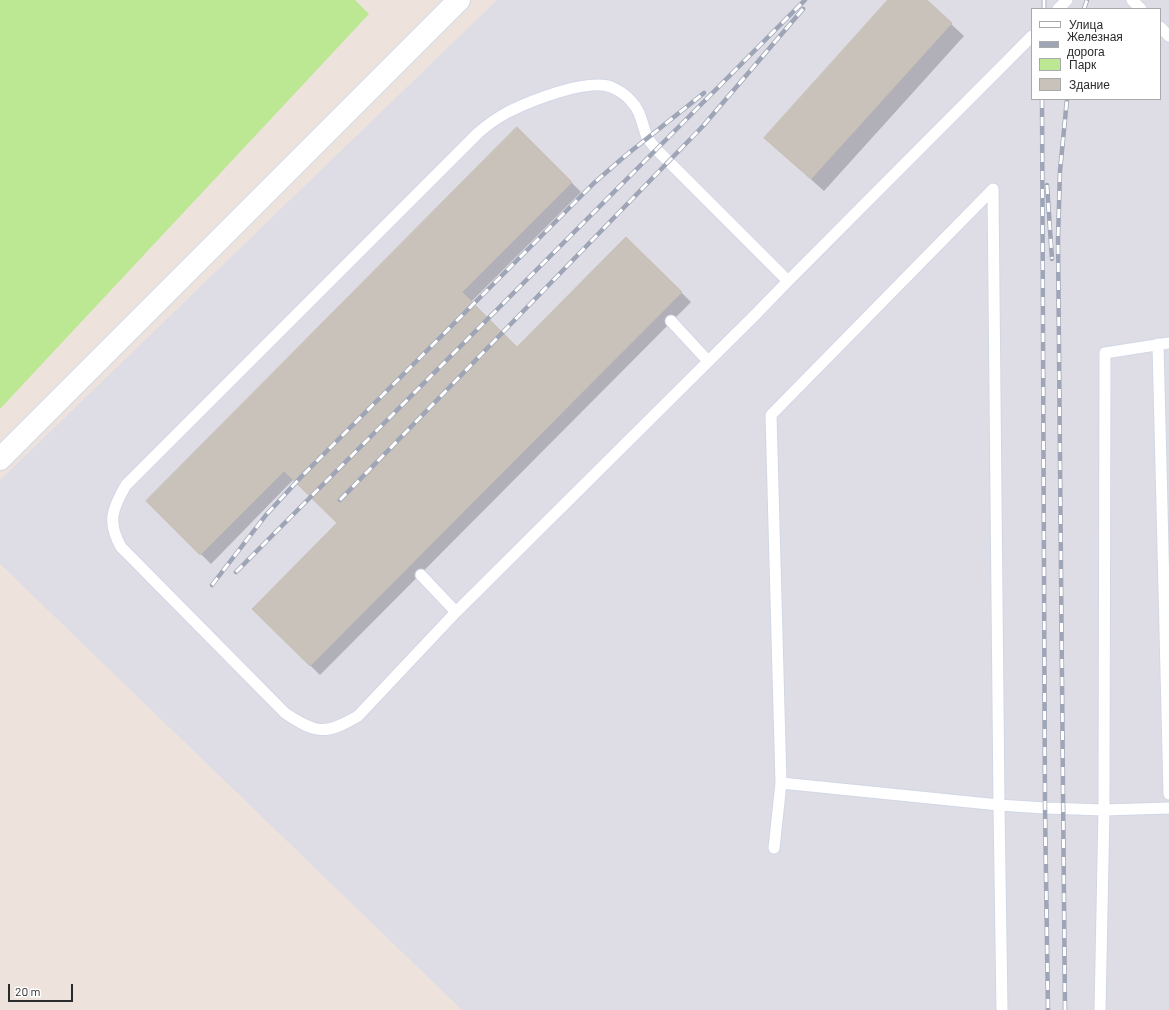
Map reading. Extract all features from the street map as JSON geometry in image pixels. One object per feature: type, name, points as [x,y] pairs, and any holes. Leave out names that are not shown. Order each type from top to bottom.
[{"type":"street","points":[[0,459],[459,0]]},
{"type":"lane","points":[[1059,8],[1067,0]]},
{"type":"lane","points":[[1132,0],[1140,8]]},
{"type":"lane","points":[[1161,29],[1169,36]]},
{"type":"lane","points":[[788,281],[656,149],[648,138],[639,111],[631,101],[610,87],[595,85],[579,87],[557,93],[508,112],[478,133],[126,485],[117,501],[112,518],[114,535],[121,547],[285,713],[311,728],[326,730],[342,725],[358,716],[456,612],[708,361],[788,281],[1031,37]]},
{"type":"lane","points":[[774,848],[781,783],[772,415],[993,189],[1002,1010]]},
{"type":"lane","points":[[671,321],[708,361]]},
{"type":"lane","points":[[1100,1010],[1104,810],[1105,353],[1164,343],[1169,794]]},
{"type":"lane","points":[[421,575],[456,612]]},
{"type":"lane","points":[[781,783],[999,805],[1045,808],[1104,810],[1169,808]]},
{"type":"shaded area","points":[[497,0],[1169,0],[1169,1010],[462,1010],[0,564],[0,480]]},
{"type":"green space","points":[[0,0],[355,0],[369,14],[0,409]]},
{"type":"building","points":[[888,0],[927,0],[952,23],[811,179],[764,138]]},
{"type":"building","points":[[517,127],[572,182],[462,292],[517,347],[626,237],[682,292],[310,666],[252,609],[337,523],[284,471],[200,555],[146,501]]},
{"type":"railway","points":[[236,572],[805,0]]},
{"type":"railway","points":[[1044,0],[1044,8]]},
{"type":"railway","points":[[1084,8],[1087,0]]},
{"type":"railway","points":[[340,500],[703,126],[803,9]]},
{"type":"railway","points":[[212,585],[266,515],[301,477],[594,183],[625,156],[704,93]]},
{"type":"railway","points":[[1042,100],[1045,808],[1048,1010]]},
{"type":"railway","points":[[1065,1010],[1058,239],[1060,171],[1067,100]]},
{"type":"railway","points":[[1047,185],[1052,259]]}]
